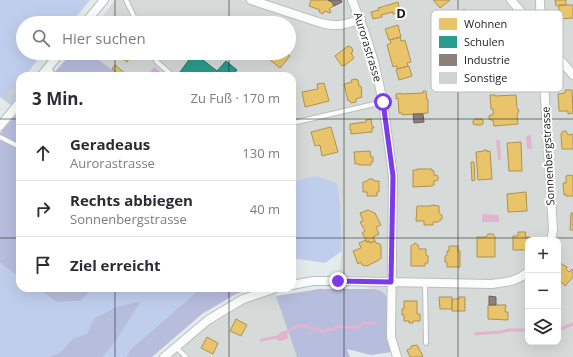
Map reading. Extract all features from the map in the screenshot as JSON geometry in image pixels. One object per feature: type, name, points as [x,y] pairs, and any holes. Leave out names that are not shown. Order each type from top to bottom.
[{"type":"street","points":[[91,16],[104,0]]},
{"type":"street","points":[[251,0],[332,26],[340,26],[361,19]]},
{"type":"street","name":"Aurorastrasse","points":[[352,0],[361,19],[374,62],[383,102],[393,176],[391,337],[397,357]]},
{"type":"street","points":[[511,0],[520,10]]},
{"type":"street","name":"Sonnenbergstrasse","points":[[540,0],[540,10]]},
{"type":"street","points":[[49,72],[56,60]]},
{"type":"street","points":[[563,63],[573,75]]},
{"type":"street","name":"Sonnenbergstrasse","points":[[544,92],[553,230],[552,237]]},
{"type":"street","points":[[0,126],[16,107]]},
{"type":"street","points":[[296,284],[313,281],[491,284],[510,282],[527,273]]},
{"type":"street","points":[[164,357],[208,320],[243,299],[264,292]]},
{"type":"lane","points":[[126,0],[134,16]]},
{"type":"lane","points":[[155,60],[167,72]]},
{"type":"lane","points":[[297,122],[383,102]]},
{"type":"lane","points":[[0,137],[16,145]]},
{"type":"lane","points":[[425,282],[426,343]]},
{"type":"lane","points":[[176,347],[186,357]]},
{"type":"shaded area","points":[[0,0],[90,0],[77,16],[16,16],[16,60],[38,60],[28,72],[16,72],[16,99],[11,105],[0,97]]},
{"type":"shaded area","points":[[115,0],[573,0],[573,357],[394,357],[379,290],[338,281],[342,251],[340,205],[315,176],[296,181],[296,72],[115,72],[99,60],[296,60],[296,16],[102,16]]},
{"type":"shaded area","points":[[66,60],[99,60],[115,72],[55,72]]},
{"type":"shaded area","points":[[154,67],[160,72],[150,72]]},
{"type":"shaded area","points":[[16,115],[16,274],[0,263],[0,133]]},
{"type":"shaded area","points":[[531,135],[532,149],[527,149],[526,136]]},
{"type":"shaded area","points":[[496,140],[500,140],[501,160],[498,160]]},
{"type":"shaded area","points":[[315,176],[337,183],[340,205],[342,251],[325,263],[296,259],[296,181]]},
{"type":"shaded area","points":[[482,214],[499,215],[499,222],[482,222]]},
{"type":"shaded area","points":[[0,263],[16,274],[16,292],[42,292],[57,302],[81,301],[90,292],[196,292],[131,349],[126,357],[0,357]]},
{"type":"shaded area","points":[[319,289],[374,289],[384,293],[388,299],[392,352],[371,355],[347,349],[350,357],[297,357],[276,296]]},
{"type":"shaded area","points":[[42,292],[90,292],[81,301],[57,302]]},
{"type":"shaded area","points":[[196,292],[242,292],[202,314],[152,357],[126,357],[131,349]]},
{"type":"shaded area","points":[[266,292],[275,292],[297,357],[164,357],[208,320]]},
{"type":"shaded area","points":[[141,301],[115,342],[102,357],[49,357],[60,353],[74,338],[87,334],[94,319],[114,308]]},
{"type":"shaded area","points":[[284,331],[287,332],[287,339],[281,341],[277,340],[279,334]]},
{"type":"building: Wohnen","points":[[311,0],[327,0],[332,2],[334,6],[330,8],[330,13],[324,11],[323,14],[319,12],[320,10],[309,6]]},
{"type":"building: Wohnen","points":[[433,0],[450,0],[440,8]]},
{"type":"building: Wohnen","points":[[555,0],[566,0],[566,5],[556,6]]},
{"type":"building: Wohnen","points":[[398,2],[400,13],[393,14],[393,12],[373,19],[371,12],[379,10],[378,8]]},
{"type":"building: Wohnen","points":[[559,5],[573,5],[573,18],[563,19],[563,10],[559,10]]},
{"type":"building: Wohnen","points":[[398,25],[401,37],[389,40],[385,29]]},
{"type":"building: Wohnen","points":[[400,37],[401,41],[405,40],[411,62],[407,63],[408,66],[398,69],[397,66],[393,67],[387,45],[391,43],[390,40]]},
{"type":"building: Wohnen","points":[[348,46],[353,50],[351,53],[354,58],[342,66],[335,56]]},
{"type":"building: Wohnen","points":[[270,60],[287,60],[280,68]]},
{"type":"building: Wohnen","points":[[115,65],[123,72],[116,72],[112,69]]},
{"type":"building: Wohnen","points":[[409,66],[412,76],[399,80],[396,69]]},
{"type":"building: Wohnen","points":[[351,80],[358,80],[359,86],[361,86],[362,97],[356,99],[356,102],[351,103],[349,100],[348,101],[344,84],[352,82]]},
{"type":"building: Wohnen","points":[[324,83],[329,101],[305,107],[302,92],[318,89],[317,84]]},
{"type":"building: Wohnen","points":[[565,90],[572,90],[573,113],[568,114],[568,111],[559,111],[558,94],[565,93]]},
{"type":"building: Wohnen","points":[[423,91],[426,91],[428,113],[402,115],[402,113],[399,113],[398,98],[396,99],[396,94],[423,93]]},
{"type":"building: Wohnen","points":[[490,95],[516,95],[517,108],[519,110],[517,115],[518,124],[494,126],[493,120],[489,119],[490,115],[493,115]]},
{"type":"building: Wohnen","points":[[371,119],[372,126],[374,128],[372,128],[372,132],[351,134],[350,124],[366,122],[366,120]]},
{"type":"building: Wohnen","points":[[475,119],[483,120],[483,124],[473,124]]},
{"type":"building: Wohnen","points":[[331,127],[338,152],[322,156],[320,145],[315,146],[311,132]]},
{"type":"building: Wohnen","points":[[564,131],[566,131],[568,135],[573,134],[573,149],[562,149],[561,135]]},
{"type":"building: Wohnen","points":[[521,142],[522,171],[509,171],[507,143]]},
{"type":"building: Wohnen","points":[[487,150],[487,152],[490,151],[492,179],[478,180],[476,152]]},
{"type":"building: Wohnen","points":[[370,151],[371,157],[373,157],[373,162],[371,162],[371,165],[355,164],[354,152]]},
{"type":"building: Wohnen","points":[[471,162],[474,162],[475,180],[472,181]]},
{"type":"building: Wohnen","points":[[432,169],[432,171],[434,171],[434,175],[438,176],[438,180],[434,181],[433,186],[413,187],[413,170]]},
{"type":"building: Wohnen","points":[[566,176],[573,176],[573,196],[566,196],[566,194],[564,195],[563,183],[566,183]]},
{"type":"building: Wohnen","points":[[369,179],[379,181],[379,192],[377,192],[377,196],[367,196],[367,192],[363,192],[363,182]]},
{"type":"building: Wohnen","points":[[526,192],[527,211],[508,212],[507,194]]},
{"type":"building: Wohnen","points":[[417,206],[439,206],[439,213],[442,215],[442,219],[438,222],[433,222],[433,225],[424,225],[424,221],[416,221]]},
{"type":"building: Wohnen","points":[[368,210],[375,213],[381,225],[376,227],[379,234],[373,237],[375,241],[370,243],[369,241],[367,242],[362,233],[365,231],[360,222],[363,221],[360,213]]},
{"type":"building: Wohnen","points":[[571,213],[573,213],[573,230],[570,230]]},
{"type":"building: Wohnen","points":[[518,232],[526,232],[525,250],[513,250],[513,236],[518,236]]},
{"type":"building: Wohnen","points":[[488,234],[493,234],[495,237],[495,257],[477,257],[477,237],[486,237]]},
{"type":"building: Wohnen","points":[[366,240],[370,243],[375,241],[376,243],[380,244],[381,247],[381,258],[367,266],[362,265],[361,262],[358,264],[353,251],[361,248],[359,243]]},
{"type":"building: Wohnen","points":[[415,243],[418,245],[419,249],[426,249],[428,263],[425,263],[425,266],[411,266],[411,246]]},
{"type":"building: Wohnen","points":[[449,246],[458,246],[458,251],[460,251],[460,267],[447,267],[445,256],[447,255],[447,251],[449,251]]},
{"type":"building: Wohnen","points":[[561,264],[567,267],[566,269],[569,272],[572,269],[573,271],[573,277],[565,286],[561,282]]},
{"type":"building: Wohnen","points":[[439,297],[452,297],[452,309],[440,309]]},
{"type":"building: Wohnen","points":[[459,297],[465,297],[465,311],[452,311],[452,299],[459,299]]},
{"type":"building: Wohnen","points":[[404,301],[417,301],[417,314],[420,314],[420,321],[413,321],[413,323],[409,323],[409,321],[404,321],[402,309],[404,309]]},
{"type":"building: Wohnen","points":[[488,305],[506,305],[505,312],[508,312],[508,320],[488,319]]},
{"type":"building: Wohnen","points":[[236,319],[247,325],[241,336],[230,331]]},
{"type":"building: Wohnen","points":[[207,337],[218,343],[213,354],[201,348]]},
{"type":"building: Wohnen","points":[[417,345],[423,356],[410,357],[407,350],[411,348],[411,346]]},
{"type":"building: Schulen","points":[[189,60],[203,60],[217,71],[226,61],[237,70],[235,72],[180,72]]},
{"type":"building: Industrie","points":[[328,0],[341,0],[342,2],[334,6],[332,2]]},
{"type":"building: Industrie","points":[[413,114],[423,114],[424,122],[414,123]]},
{"type":"building: Industrie","points":[[489,296],[496,297],[496,305],[489,305]]},
{"type":"building: Sonstige","points":[[13,86],[16,89],[16,91],[8,101],[4,97]]},
{"type":"waterway","points":[[285,333],[302,325],[315,330],[318,329],[323,332],[328,329],[332,330],[338,326],[355,328],[364,323],[375,323]]},
{"type":"waterway","points":[[561,329],[573,324]]},
{"type":"waterway","points":[[475,334],[508,330],[525,330]]},
{"type":"waterway","points":[[261,340],[280,336]]},
{"type":"route","points":[[338,281],[391,282],[393,176],[383,102]]}]
